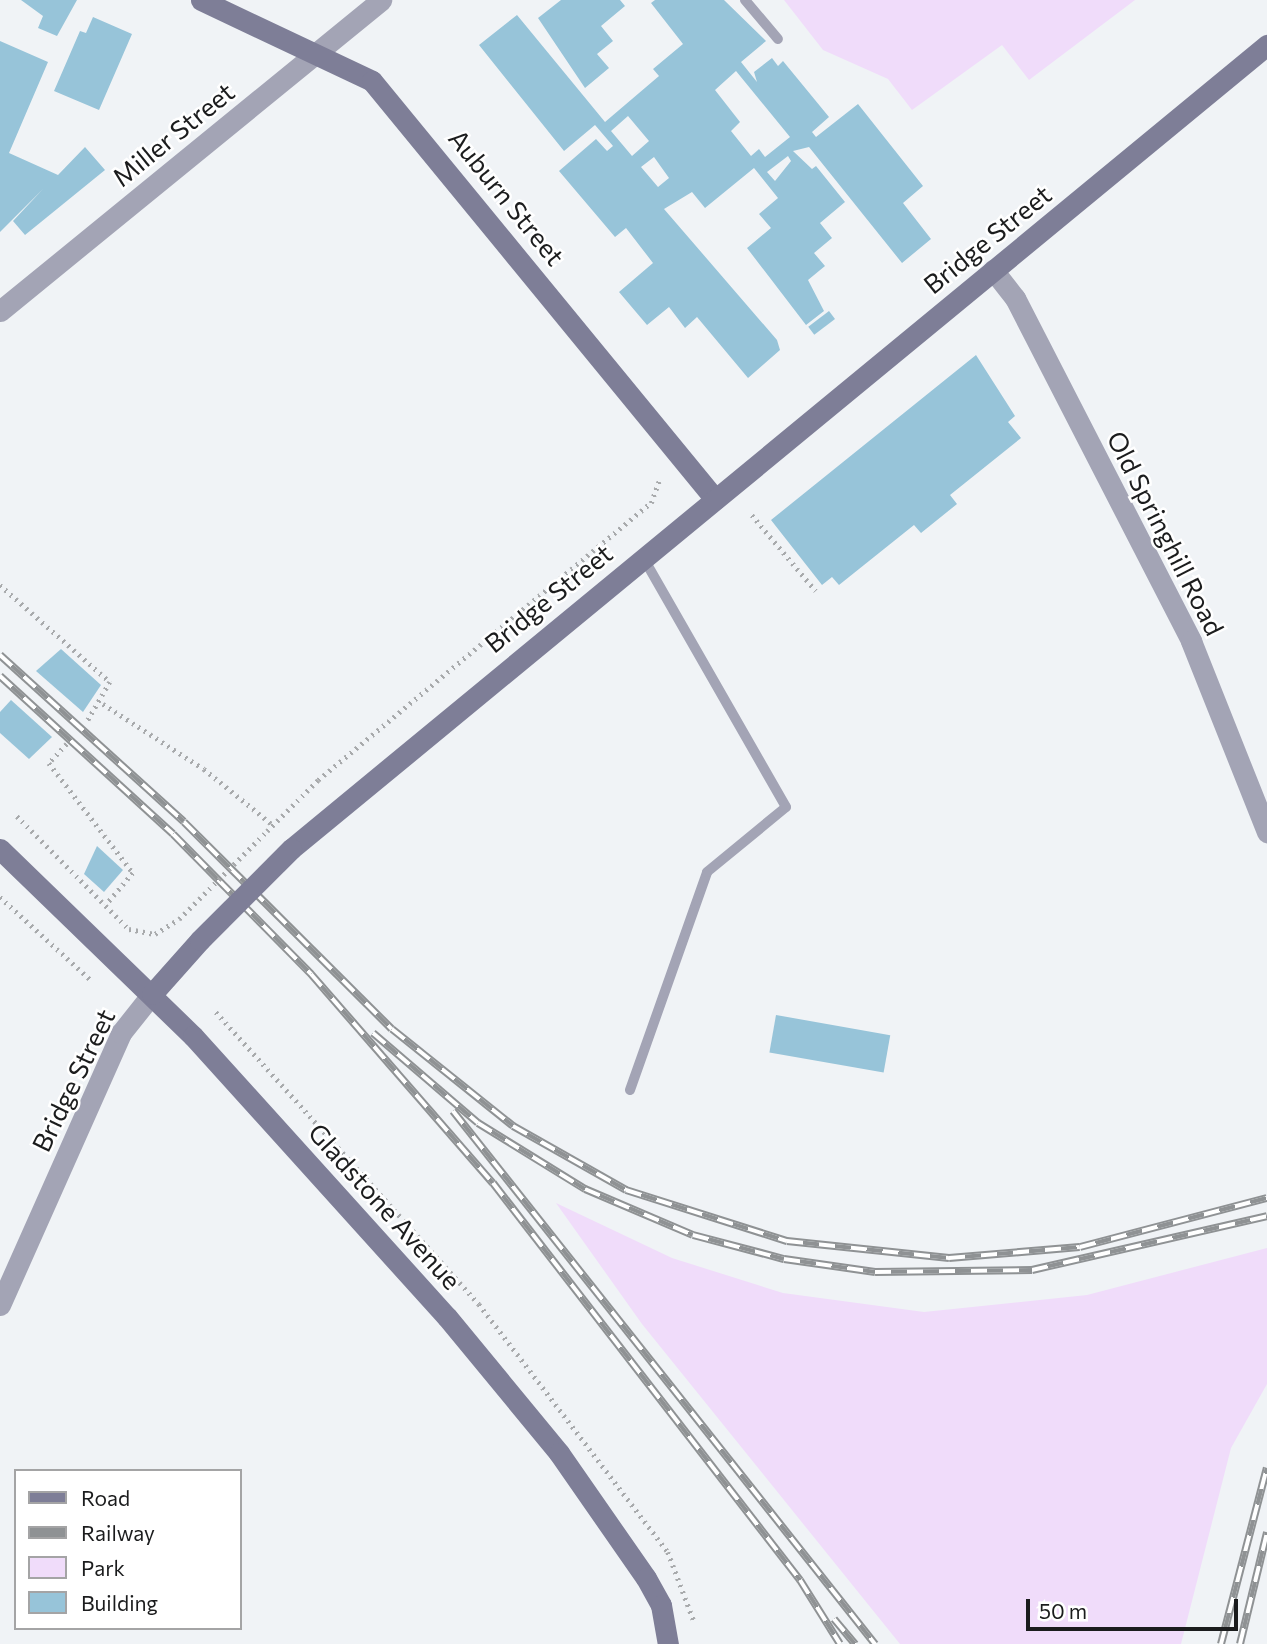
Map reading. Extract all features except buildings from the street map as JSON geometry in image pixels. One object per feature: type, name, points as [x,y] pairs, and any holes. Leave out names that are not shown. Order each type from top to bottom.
[{"type":"main road","name":"Auburn Street","points":[[201,0],[319,52],[372,81],[398,107],[715,499]]},
{"type":"main road","name":"Bridge Street","points":[[152,994],[200,940],[291,849],[643,556],[1267,45]]},
{"type":"main road","name":"Gladstone Avenue","points":[[0,849],[152,994],[374,1233],[559,1452],[646,1578],[661,1605],[668,1644]]},
{"type":"street","name":"Miller Street","points":[[0,311],[381,0]]},
{"type":"street","name":"Old Springhill Road","points":[[993,271],[1014,298],[1191,641],[1267,832]]},
{"type":"street","name":"Bridge Street","points":[[0,1305],[121,1033],[152,994]]},
{"type":"lane","points":[[745,0],[778,39]]},
{"type":"lane","points":[[631,1090],[706,872],[786,807],[643,556]]},
{"type":"path","points":[[17,816],[129,929],[149,935],[178,919],[273,825],[651,503],[659,481]]},
{"type":"path","points":[[752,516],[816,591]]},
{"type":"path","points":[[0,585],[110,682],[103,704],[87,722]]},
{"type":"path","points":[[103,704],[204,769],[273,825]]},
{"type":"path","points":[[66,744],[49,763],[133,873],[106,905]]},
{"type":"path","points":[[0,897],[92,981]]},
{"type":"green space","points":[[784,0],[1135,0],[1029,80],[1002,45],[912,110],[888,79],[823,50]]},
{"type":"green space","points":[[556,1203],[672,1258],[783,1293],[924,1312],[1087,1295],[1267,1248],[1267,1384],[1231,1448],[1181,1644],[900,1644],[642,1324]]},
{"type":"railway","points":[[0,655],[184,822],[392,1029],[513,1126],[626,1190],[787,1241],[949,1258],[1080,1247],[1267,1198]]},
{"type":"railway","points":[[0,676],[173,834],[311,974],[493,1183],[800,1580],[840,1644]]},
{"type":"railway","points":[[373,1033],[478,1123],[585,1189],[693,1235],[784,1259],[875,1272],[1032,1270],[1267,1216]]},
{"type":"railway","points":[[453,1111],[875,1644]]},
{"type":"railway","points":[[1221,1644],[1267,1468]]},
{"type":"railway","points":[[1240,1644],[1267,1532]]},
{"type":"railway","points":[[834,1619],[855,1644]]}]
